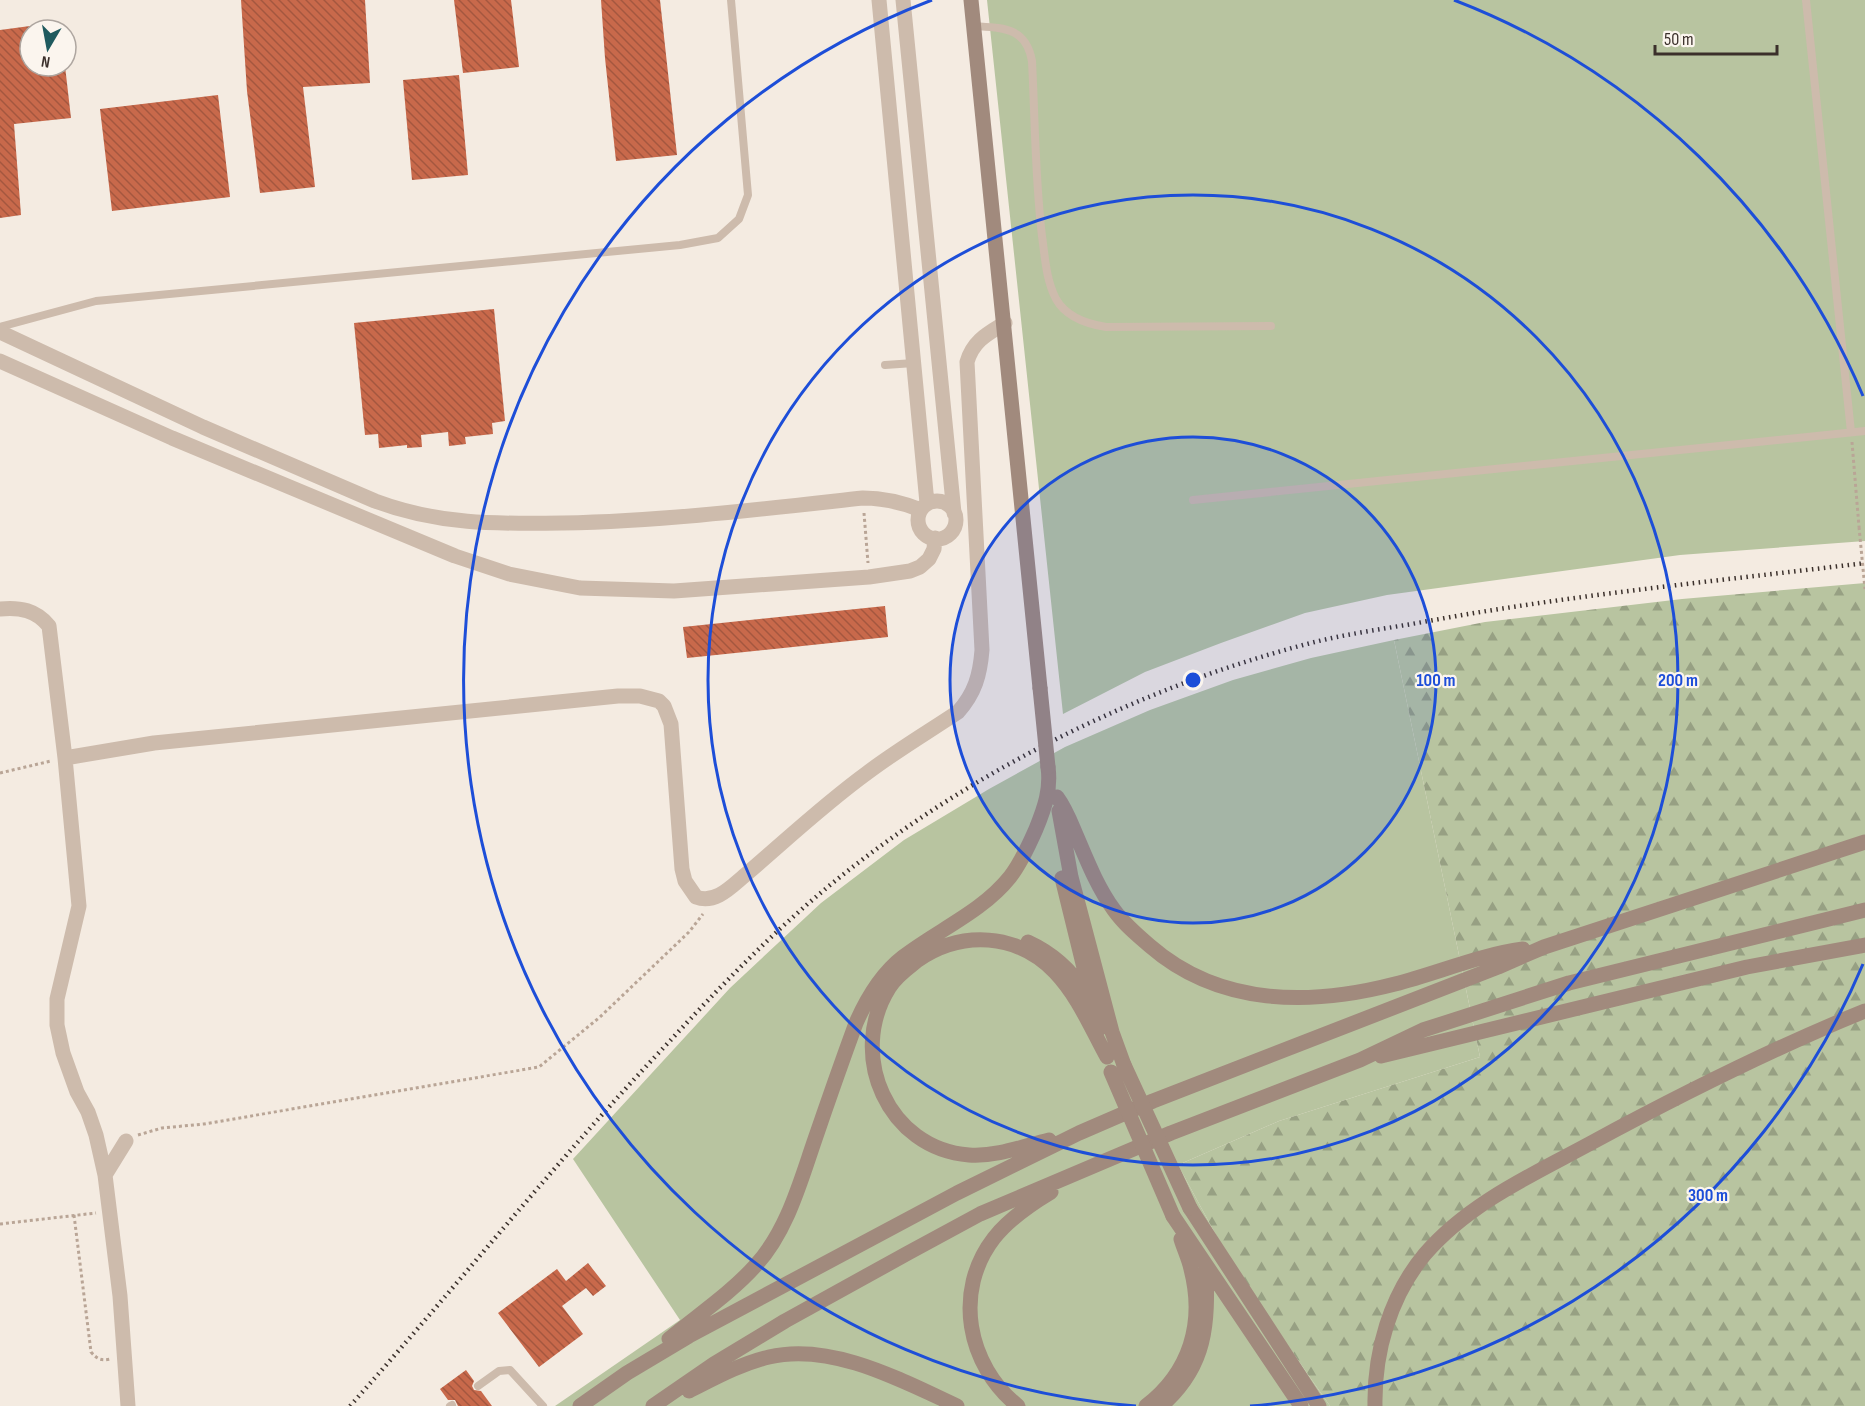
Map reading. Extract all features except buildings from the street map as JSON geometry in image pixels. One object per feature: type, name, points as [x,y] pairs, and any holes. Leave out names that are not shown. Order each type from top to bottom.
[{"type":"main road","points":[[971,0],[1052,798],[1065,899],[1107,1057]]},
{"type":"main road","points":[[580,1406],[627,1373],[736,1285],[757,1264],[773,1242],[786,1217],[867,998],[883,976],[902,957],[985,901],[1010,877],[1027,850],[1052,798]]},
{"type":"main road","points":[[1052,798],[1066,810],[1097,883],[1115,911],[1135,933],[1173,964],[1218,987],[1245,994],[1276,997],[1341,994],[1395,984],[1510,951],[1544,946]]},
{"type":"main road","points":[[1052,798],[1112,1032],[1118,1069],[1173,1216],[1191,1269],[1195,1293],[1195,1322],[1190,1348],[1178,1375],[1163,1393],[1146,1406]]},
{"type":"main road","points":[[627,1373],[689,1336],[957,1193],[1078,1133],[1153,1101],[1497,967],[1544,946],[1862,843]]},
{"type":"main road","points":[[653,1406],[714,1364],[785,1321],[980,1214],[1171,1132],[1360,1060],[1423,1030],[1569,982],[1865,910]]},
{"type":"main road","points":[[938,934],[975,930],[995,932],[1040,947],[1061,962],[1077,980],[1112,1032]]},
{"type":"main road","points":[[1078,1133],[999,1153],[971,1155],[944,1151],[918,1138],[897,1120],[885,1102],[877,1080],[873,1057],[874,1031],[889,987],[906,969],[930,952],[962,940],[998,941],[1016,946],[1054,971],[1071,992],[1107,1057],[1118,1069],[1190,1208],[1319,1406]]},
{"type":"main road","points":[[1360,1060],[1747,967],[1865,945]]},
{"type":"main road","points":[[1375,1406],[1375,1383],[1380,1348],[1389,1315],[1424,1255],[1448,1230],[1506,1189],[1641,1116],[1746,1063],[1865,1011]]},
{"type":"main road","points":[[1018,1406],[1006,1397],[978,1354],[973,1339],[970,1300],[974,1280],[982,1257],[1006,1224],[1042,1197],[1090,1168]]},
{"type":"main road","points":[[1161,1406],[1182,1386],[1199,1353],[1206,1312],[1206,1267],[1203,1247],[1190,1208]]},
{"type":"main road","points":[[1173,1216],[1300,1406]]},
{"type":"main road","points":[[660,1406],[736,1367],[771,1357],[800,1353],[840,1359],[862,1366],[896,1378],[957,1406]]},
{"type":"street","points":[[0,332],[246,446],[375,501],[424,517],[462,522],[583,523],[670,518],[863,498],[924,507],[943,502],[950,506],[956,519],[952,531],[947,535],[929,537],[920,528],[919,516],[924,507],[914,363],[879,0]]},
{"type":"street","points":[[903,0],[954,513]]},
{"type":"street","points":[[65,758],[154,743],[472,710],[618,696],[651,698],[664,706],[671,724],[684,881],[696,897],[709,899],[717,896],[743,877],[801,825],[868,772],[958,712],[970,699],[977,685],[982,650],[968,362],[970,351],[975,343],[1005,323]]},
{"type":"street","points":[[0,361],[172,438],[455,555],[509,574],[580,588],[674,591],[868,577],[910,571],[920,567],[929,559],[934,549],[935,538]]},
{"type":"street","points":[[0,609],[19,608],[41,617],[49,626],[65,758],[79,906],[57,999],[57,1025],[63,1053],[96,1135],[105,1175],[120,1296],[128,1406]]},
{"type":"street","points":[[105,1175],[126,1141]]},
{"type":"lane","points":[[0,327],[96,301],[668,246],[718,238],[740,219],[748,195],[731,0]]},
{"type":"lane","points":[[1806,0],[1851,432]]},
{"type":"lane","points":[[974,26],[1008,30],[1018,34],[1030,50],[1037,194],[1046,265],[1057,300],[1066,310],[1077,319],[1106,327],[1270,326]]},
{"type":"lane","points":[[885,365],[914,363]]},
{"type":"lane","points":[[1193,500],[1865,431]]},
{"type":"lane","points":[[478,1386],[499,1371],[510,1370],[543,1406]]},
{"type":"path","points":[[1851,432],[1865,589]]},
{"type":"path","points":[[863,498],[868,577]]},
{"type":"path","points":[[0,772],[65,758]]},
{"type":"path","points":[[126,1141],[148,1131],[162,1128],[204,1124],[539,1067],[600,1017],[689,932],[717,896]]},
{"type":"path","points":[[0,1224],[110,1211]]},
{"type":"path","points":[[74,1215],[91,1352],[95,1357],[103,1360],[125,1355]]},
{"type":"green space","points":[[987,0],[1865,0],[1865,541],[1680,555],[1387,595],[1305,613],[1221,643],[1145,672],[1063,714]]},
{"type":"green space","points":[[1865,583],[1865,1406],[1330,1406],[1235,1270],[1178,1165],[1279,1121],[1480,1057],[1394,640],[1485,622],[1682,599]]},
{"type":"green space","points":[[1394,640],[1480,1057],[1279,1121],[1178,1165],[1235,1270],[1330,1406],[555,1406],[680,1320],[573,1159],[730,988],[821,903],[904,840],[1065,747],[1150,710],[1233,680],[1311,658]]},
{"type":"railway","points":[[350,1406],[587,1132],[740,967],[797,913],[870,853],[986,777],[1048,743],[1176,686],[1241,663],[1321,640],[1533,604],[1865,563]]}]
